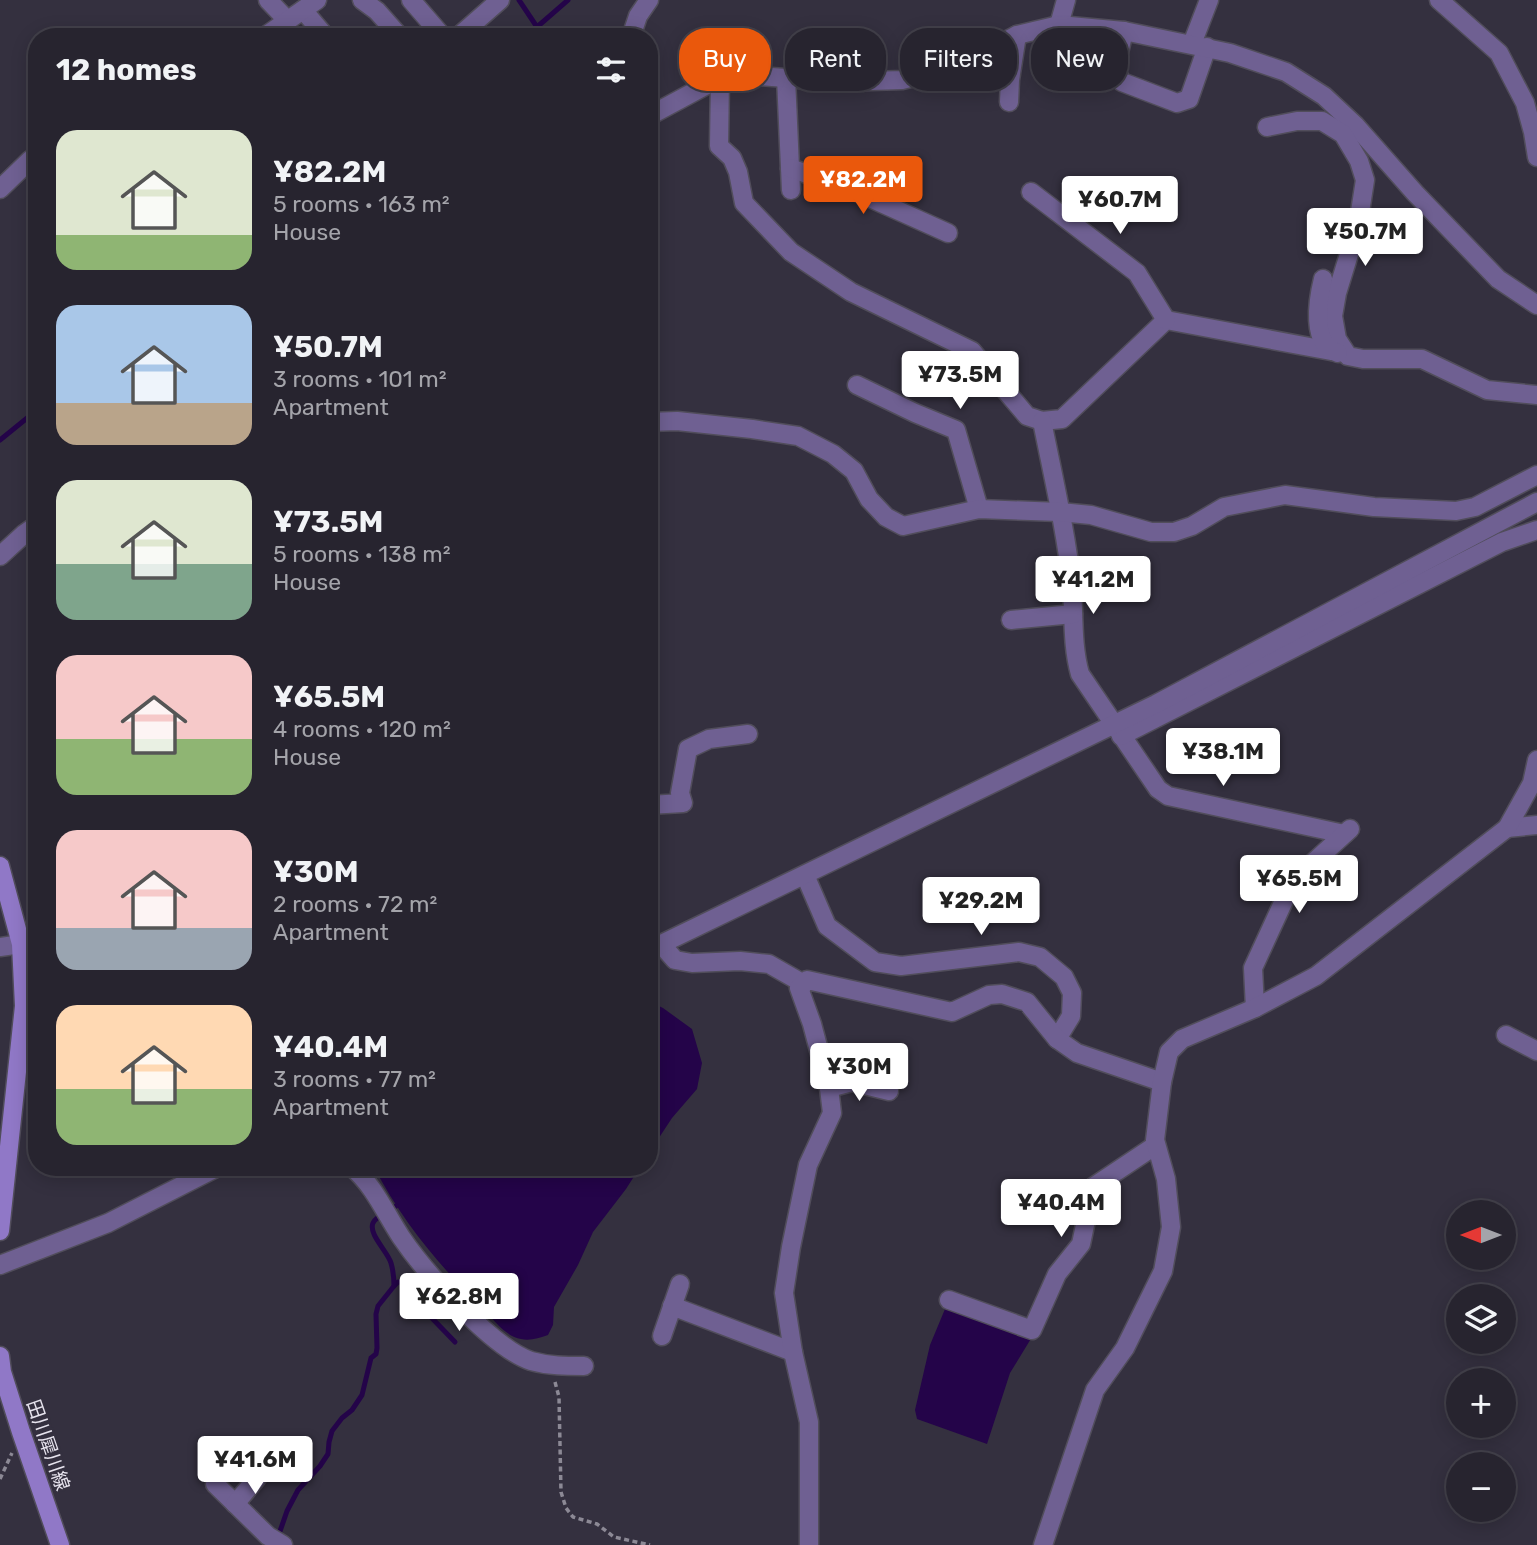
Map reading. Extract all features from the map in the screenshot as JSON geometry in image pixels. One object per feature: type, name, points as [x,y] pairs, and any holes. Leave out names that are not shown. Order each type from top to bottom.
[{"type":"main road","points":[[0,866],[21,944],[24,1006],[0,1231]]},
{"type":"main road","name":"田川犀川線","points":[[0,1356],[2,1372],[17,1420],[60,1545]]},
{"type":"street","points":[[268,0],[288,21]]},
{"type":"street","points":[[362,0],[377,11],[392,28]]},
{"type":"street","points":[[411,0],[435,28]]},
{"type":"street","points":[[468,28],[500,0]]},
{"type":"street","points":[[634,28],[638,16],[649,0]]},
{"type":"street","points":[[1059,25],[1066,0]]},
{"type":"street","points":[[1128,84],[1177,103],[1189,99],[1209,0]]},
{"type":"street","points":[[1439,0],[1499,53],[1525,103],[1537,157]]},
{"type":"street","points":[[278,28],[310,5],[322,28]]},
{"type":"street","points":[[1017,35],[1059,25],[1092,28]]},
{"type":"street","points":[[1128,32],[1230,53],[1286,72],[1324,96],[1355,125],[1415,193],[1498,279],[1537,305]]},
{"type":"street","points":[[658,111],[696,91]]},
{"type":"street","points":[[720,91],[719,146],[732,158],[738,172],[744,202],[791,253],[851,292],[972,351],[1027,416],[1042,421],[1062,419],[1166,320]]},
{"type":"street","points":[[787,91],[791,190]]},
{"type":"street","points":[[1009,102],[1010,91]]},
{"type":"street","points":[[1267,127],[1297,121],[1322,121],[1343,134],[1359,161],[1365,180]]},
{"type":"street","points":[[1339,354],[1333,316],[1337,293],[1358,225],[1365,180],[1376,149]]},
{"type":"street","points":[[0,189],[28,162]]},
{"type":"street","points":[[790,168],[850,189],[948,233]]},
{"type":"street","points":[[1031,192],[1137,273],[1166,320],[1363,359],[1422,359],[1487,390],[1537,396]]},
{"type":"street","points":[[1324,279],[1317,318],[1322,338],[1339,354]]},
{"type":"street","points":[[857,385],[956,430],[979,509]]},
{"type":"street","points":[[658,422],[677,421],[798,436],[833,454],[854,471],[869,499],[886,517],[903,526],[979,509],[1091,515],[1152,532],[1174,532],[1192,526],[1224,507],[1285,495],[1374,507],[1457,511],[1475,507],[1537,475]]},
{"type":"street","points":[[1042,421],[1072,585],[1076,660],[1080,674],[1158,789],[1168,796],[1347,832],[1293,881],[1253,968],[1255,1008]]},
{"type":"street","points":[[1117,730],[1156,704],[1537,502]]},
{"type":"street","points":[[658,946],[1117,730],[1502,542],[1537,530]]},
{"type":"street","points":[[0,556],[28,531]]},
{"type":"street","points":[[1011,620],[1073,614]]},
{"type":"street","points":[[658,804],[683,803],[680,793],[688,749],[709,739],[748,734]]},
{"type":"street","points":[[1043,1545],[1095,1390],[1125,1348],[1163,1271],[1171,1227],[1166,1179],[1155,1140],[1161,1082],[1169,1052],[1182,1039],[1255,1008],[1316,976],[1507,828],[1532,783],[1537,760]]},
{"type":"street","points":[[1507,828],[1537,825]]},
{"type":"street","points":[[805,875],[827,926],[876,962],[901,966],[1019,952],[1040,957],[1064,977],[1072,993],[1071,1016],[1057,1039]]},
{"type":"street","points":[[0,947],[21,944],[28,949]]},
{"type":"street","points":[[658,949],[675,960],[692,964],[740,961],[769,964],[804,984]]},
{"type":"street","points":[[809,1545],[808,1422],[784,1293],[808,1165],[832,1113],[829,1088],[812,1024],[799,988],[807,980],[952,1012],[989,995],[1002,994],[1027,1002],[1057,1039],[1077,1053],[1161,1082]]},
{"type":"street","points":[[1506,1035],[1537,1051]]},
{"type":"street","points":[[829,1088],[852,1082],[889,1091]]},
{"type":"street","points":[[949,1300],[1032,1331],[1057,1274],[1081,1244],[1093,1187],[1156,1144]]},
{"type":"street","points":[[0,1265],[108,1223],[200,1176]]},
{"type":"street","points":[[360,1176],[375,1192],[407,1246],[474,1321],[506,1347],[528,1360],[550,1366],[584,1366]]},
{"type":"street","points":[[662,1336],[680,1284]]},
{"type":"street","points":[[672,1306],[793,1352]]},
{"type":"street","points":[[235,1504],[257,1478]]},
{"type":"street","points":[[215,1484],[275,1540]]},
{"type":"path","points":[[550,1366],[559,1397],[561,1492],[566,1508],[573,1517],[597,1524],[614,1537],[650,1545]]},
{"type":"shaded area","points":[[658,1006],[692,1029],[702,1063],[697,1089],[658,1139]]},
{"type":"shaded area","points":[[379,1176],[634,1176],[593,1232],[554,1307],[553,1325],[548,1335],[528,1340],[505,1331],[451,1276],[410,1225]]},
{"type":"shaded area","points":[[945,1309],[1032,1337],[1010,1373],[987,1444],[917,1419],[915,1410],[930,1345]]},
{"type":"waterway","points":[[519,0],[537,27],[568,0]]},
{"type":"waterway","points":[[0,440],[28,417]]},
{"type":"waterway","points":[[278,1537],[298,1490],[328,1454],[332,1431],[362,1395],[371,1358],[376,1354],[378,1306],[394,1286],[391,1263],[372,1227],[375,1220],[396,1206]]},
{"type":"waterway","points":[[394,1286],[398,1282],[405,1282],[427,1313],[455,1342]]}]
